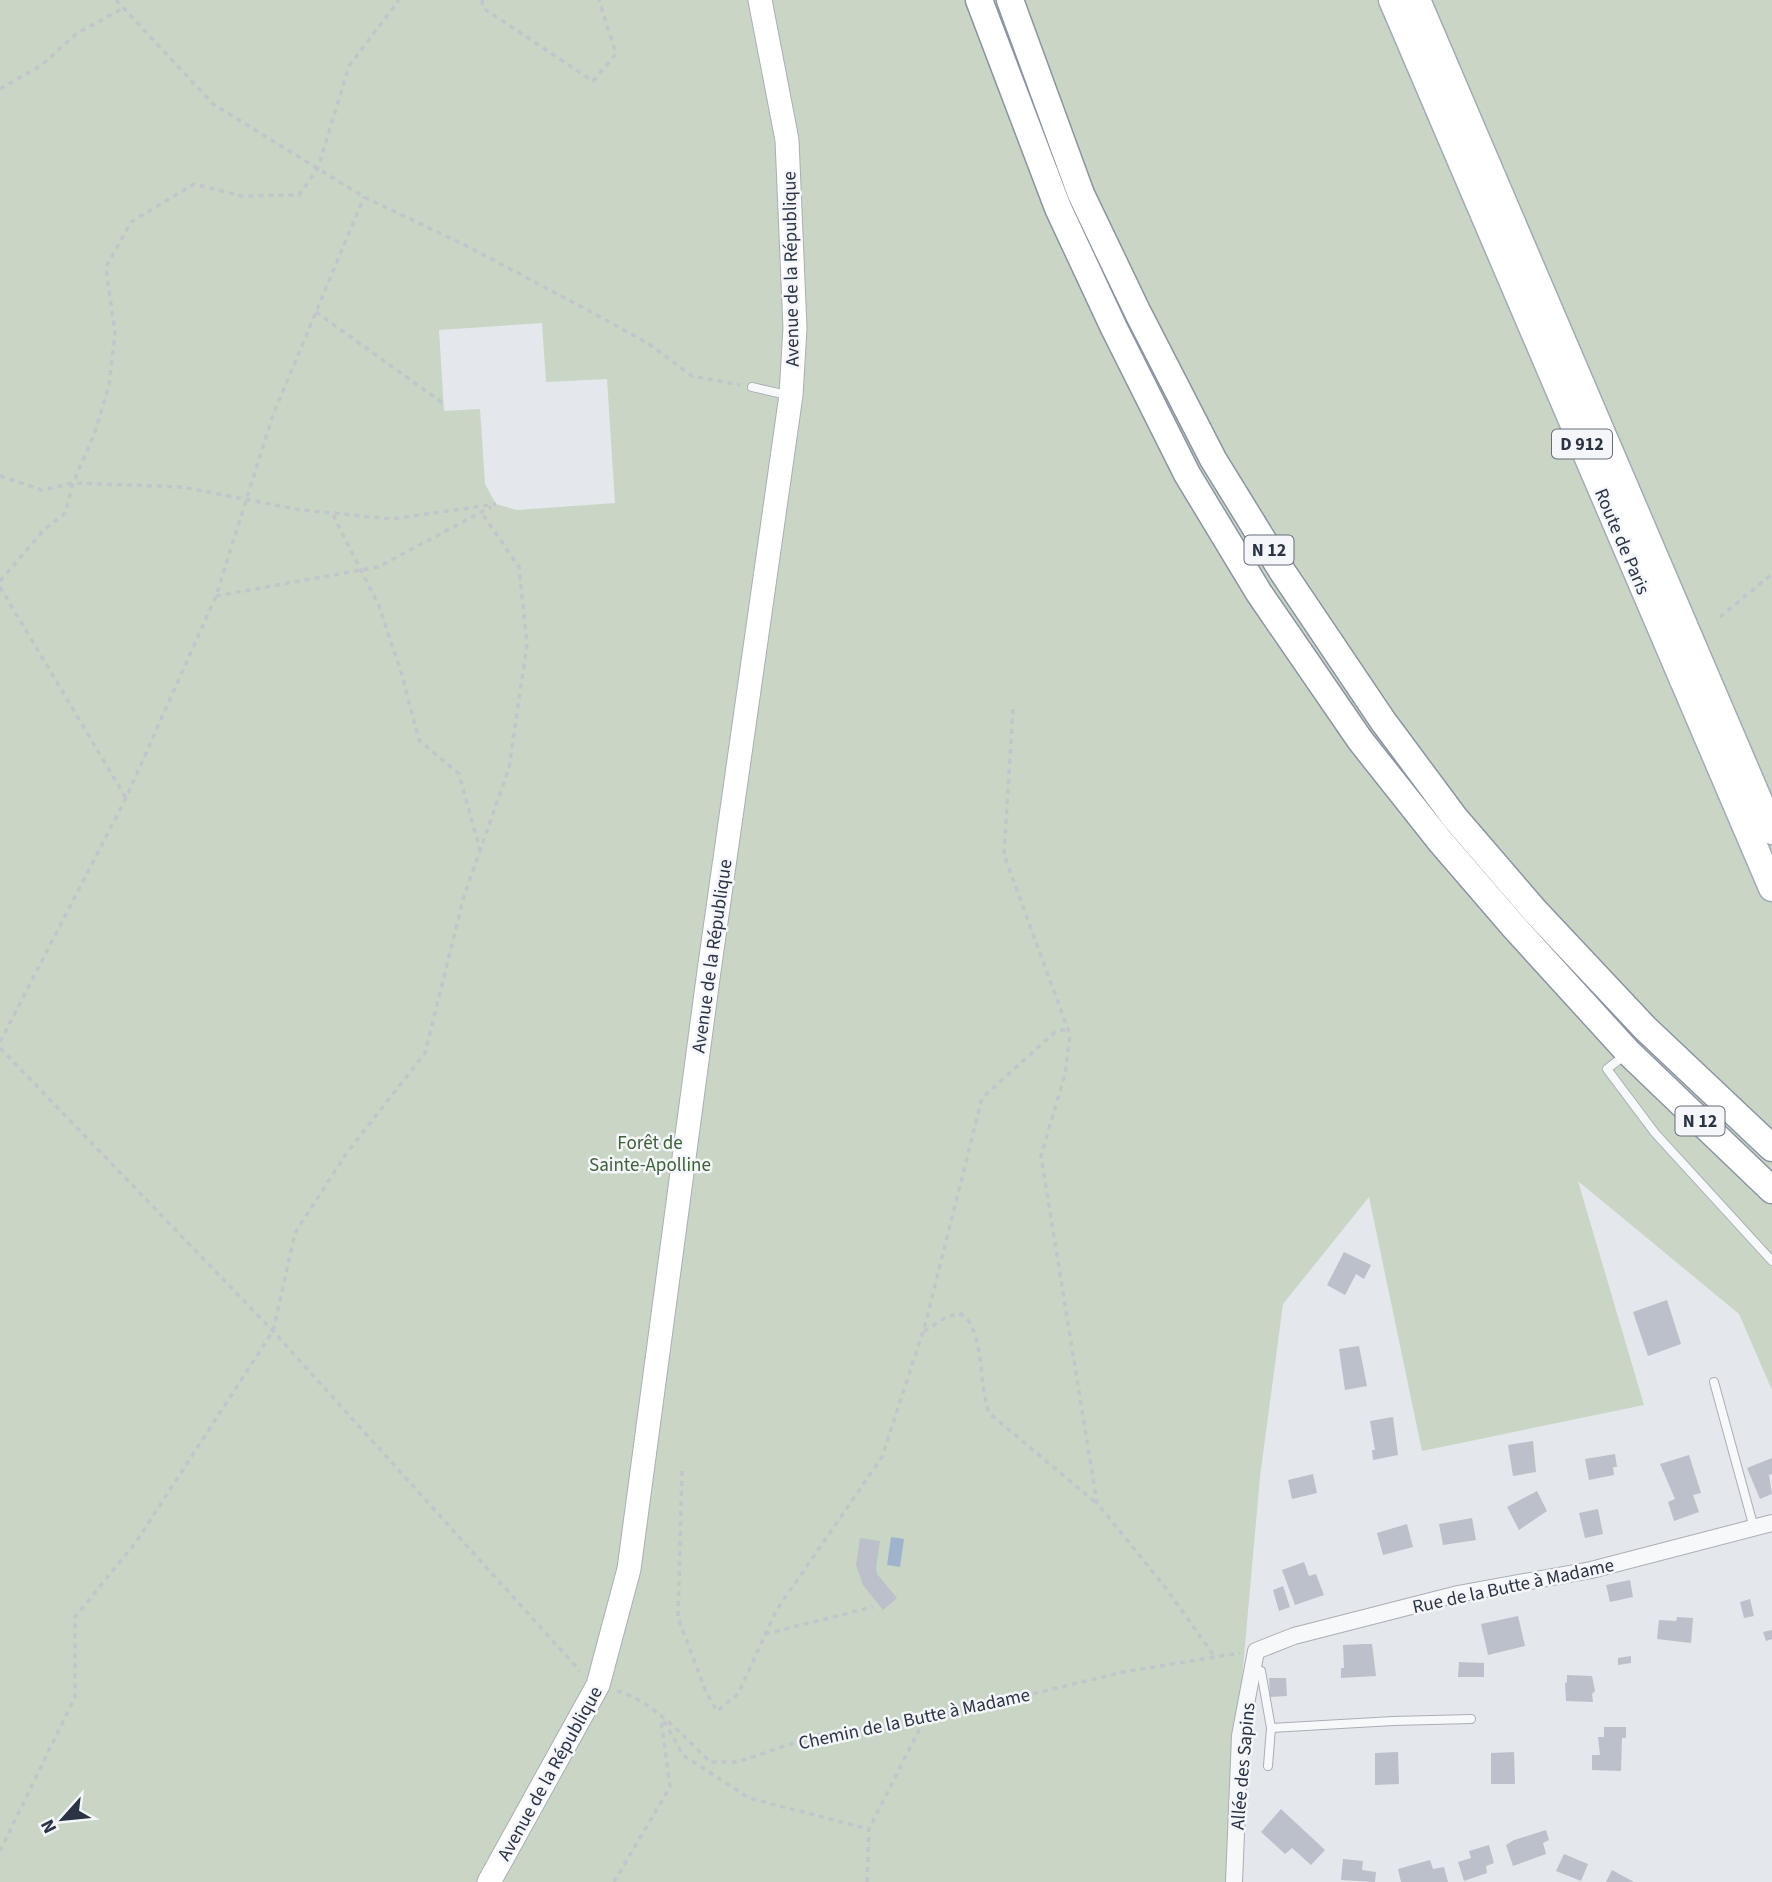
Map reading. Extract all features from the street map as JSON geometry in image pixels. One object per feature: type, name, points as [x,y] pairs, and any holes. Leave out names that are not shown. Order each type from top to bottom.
[{"type":"main road","name":"Avenue de la République","points":[[489,1882],[598,1685],[629,1569],[705,998],[791,395],[795,328],[787,140],[760,0]]},
{"type":"main road","name":"N 12","points":[[979,0],[1058,208],[1114,328],[1187,474],[1259,593],[1360,740],[1440,841],[1628,1052],[1772,1190]]},
{"type":"main road","name":"N 12","points":[[1010,0],[1081,194],[1138,313],[1213,458],[1282,570],[1383,721],[1455,818],[1535,911],[1645,1028],[1772,1148]]},
{"type":"main road","name":"Route de Paris","points":[[1392,0],[1772,888]]},
{"type":"main road","name":"Route de Paris","points":[[1417,0],[1772,831]]},
{"type":"street","name":"Rue de la Butte à Madame","points":[[1256,1651],[1294,1636],[1458,1594],[1591,1570],[1772,1523]]},
{"type":"street","name":"Allée des Sapins","points":[[1234,1882],[1240,1736],[1256,1651]]},
{"type":"lane","points":[[752,387],[791,395]]},
{"type":"lane","points":[[1628,1052],[1606,1069],[1655,1133],[1772,1261]]},
{"type":"lane","points":[[1714,1382],[1754,1528]]},
{"type":"lane","points":[[1252,1669],[1261,1671],[1271,1728],[1268,1766]]},
{"type":"lane","points":[[1271,1728],[1471,1719]]},
{"type":"path","points":[[116,0],[213,104],[364,197],[467,246],[593,313],[649,344],[692,376],[752,387]]},
{"type":"path","points":[[0,581],[43,531],[65,513],[73,483],[94,435],[109,386],[115,334],[106,267],[131,222],[194,184],[242,196],[299,195],[318,168],[348,66],[399,0]]},
{"type":"path","points":[[482,0],[483,8],[593,81],[616,54],[600,0]]},
{"type":"path","points":[[0,89],[42,65],[76,34],[123,8]]},
{"type":"path","points":[[0,1042],[125,798],[216,596],[273,415],[364,197]]},
{"type":"path","points":[[316,312],[444,404]]},
{"type":"path","points":[[0,476],[42,490],[73,483],[182,487],[246,501],[392,519],[496,504],[378,567],[216,596]]},
{"type":"path","points":[[0,1851],[75,1697],[75,1618],[136,1542],[273,1331],[295,1233],[346,1154],[425,1053],[464,896],[509,768],[527,644],[519,567],[481,512]]},
{"type":"path","points":[[333,513],[379,606],[419,740],[459,774],[481,852]]},
{"type":"path","points":[[1720,617],[1772,575]]},
{"type":"path","points":[[0,587],[125,798]]},
{"type":"path","points":[[1013,709],[1004,855],[1070,1035],[1065,1074],[1041,1156],[1097,1503]]},
{"type":"path","points":[[682,1471],[678,1618],[706,1692],[717,1712],[738,1694],[776,1611],[882,1457],[924,1331],[982,1098],[1055,1032],[1068,1029]]},
{"type":"path","points":[[0,1048],[273,1331],[580,1671],[598,1685]]},
{"type":"path","points":[[924,1331],[959,1313],[971,1323],[989,1413],[1097,1503],[1165,1587],[1215,1657]]},
{"type":"path","points":[[765,1634],[873,1607]]},
{"type":"path","name":"Chemin de la Butte à Madame","points":[[598,1685],[629,1693],[661,1717],[710,1762],[737,1762],[821,1734],[924,1720],[1123,1672],[1256,1651]]},
{"type":"path","points":[[661,1717],[683,1755],[749,1798],[869,1829]]},
{"type":"path","points":[[614,1882],[670,1787],[661,1717]]},
{"type":"path","points":[[867,1882],[869,1829],[924,1720]]},
{"type":"green space","name":"Forêt de Sainte-Apolline","points":[[0,0],[1772,0],[1772,1390],[1739,1314],[1578,1181],[1644,1405],[1422,1451],[1369,1197],[1283,1304],[1260,1477],[1227,1847],[1233,1882],[0,1882]],"holes":[[[542,323],[546,382],[607,379],[615,503],[517,510],[496,504],[485,484],[480,409],[444,411],[439,330]]]},
{"type":"water","points":[[891,1537],[904,1539],[900,1567],[887,1565]]},
{"type":"building","points":[[1344,1252],[1371,1265],[1364,1279],[1356,1274],[1345,1295],[1327,1285]]},
{"type":"building","points":[[1667,1300],[1681,1344],[1648,1356],[1633,1312]]},
{"type":"building","points":[[1359,1346],[1367,1386],[1345,1390],[1339,1349]]},
{"type":"building","points":[[1393,1417],[1398,1455],[1373,1460],[1372,1450],[1375,1450],[1370,1421]]},
{"type":"building","points":[[1533,1441],[1536,1472],[1513,1476],[1508,1445]]},
{"type":"building","points":[[1615,1454],[1617,1467],[1613,1467],[1614,1475],[1589,1480],[1585,1459]]},
{"type":"building","points":[[1689,1455],[1701,1493],[1693,1495],[1699,1512],[1674,1521],[1668,1502],[1675,1499],[1660,1464]]},
{"type":"building","points":[[1772,1458],[1772,1474],[1769,1475],[1772,1494],[1760,1499],[1747,1468]]},
{"type":"building","points":[[1313,1474],[1317,1493],[1292,1499],[1288,1480]]},
{"type":"building","points":[[1537,1491],[1547,1511],[1519,1530],[1507,1507]]},
{"type":"building","points":[[1598,1509],[1603,1534],[1585,1538],[1579,1513]]},
{"type":"building","points":[[1472,1518],[1476,1540],[1443,1545],[1439,1524]]},
{"type":"building","points":[[1407,1524],[1413,1547],[1383,1555],[1377,1533]]},
{"type":"building","points":[[860,1538],[880,1541],[877,1574],[897,1598],[883,1610],[863,1585],[856,1565]]},
{"type":"building","points":[[1304,1562],[1309,1576],[1316,1574],[1324,1595],[1295,1605],[1282,1570]]},
{"type":"building","points":[[1630,1580],[1633,1597],[1610,1602],[1606,1585]]},
{"type":"building","points":[[1283,1586],[1290,1607],[1279,1611],[1273,1590]]},
{"type":"building","points":[[1750,1599],[1754,1616],[1744,1618],[1740,1602]]},
{"type":"building","points":[[1518,1616],[1525,1646],[1488,1655],[1481,1624]]},
{"type":"building","points":[[1677,1617],[1693,1618],[1691,1643],[1657,1639],[1659,1620],[1676,1621]]},
{"type":"building","points":[[1772,1630],[1772,1639],[1766,1641],[1763,1632]]},
{"type":"building","points":[[1372,1644],[1376,1676],[1341,1678],[1341,1668],[1344,1668],[1343,1645]]},
{"type":"building","points":[[1631,1656],[1631,1663],[1618,1665],[1618,1658]]},
{"type":"building","points":[[1459,1662],[1484,1663],[1484,1677],[1458,1677]]},
{"type":"building","points":[[1567,1675],[1592,1676],[1595,1691],[1592,1694],[1593,1702],[1566,1701]]},
{"type":"building","points":[[1269,1678],[1286,1678],[1287,1696],[1270,1697]]},
{"type":"building","points":[[1604,1727],[1626,1727],[1626,1738],[1622,1738],[1621,1771],[1592,1770],[1592,1755],[1600,1755],[1598,1737],[1604,1737]]},
{"type":"building","points":[[1398,1752],[1399,1784],[1375,1785],[1375,1753]]},
{"type":"building","points":[[1514,1752],[1515,1784],[1491,1784],[1491,1753]]},
{"type":"building","points":[[1281,1809],[1325,1850],[1311,1865],[1292,1848],[1285,1854],[1261,1832]]},
{"type":"building","points":[[1546,1830],[1549,1840],[1543,1843],[1546,1854],[1513,1866],[1506,1845]]},
{"type":"building","points":[[1489,1845],[1494,1863],[1486,1866],[1487,1873],[1464,1881],[1458,1862],[1471,1858],[1469,1851]]},
{"type":"building","points":[[1564,1854],[1588,1864],[1581,1881],[1556,1871]]},
{"type":"building","points":[[1343,1859],[1363,1861],[1362,1870],[1376,1872],[1375,1882],[1341,1880]]},
{"type":"building","points":[[1430,1860],[1433,1869],[1444,1867],[1448,1882],[1401,1882],[1398,1869]]},
{"type":"building","points":[[1612,1870],[1634,1882],[1606,1882]]}]
